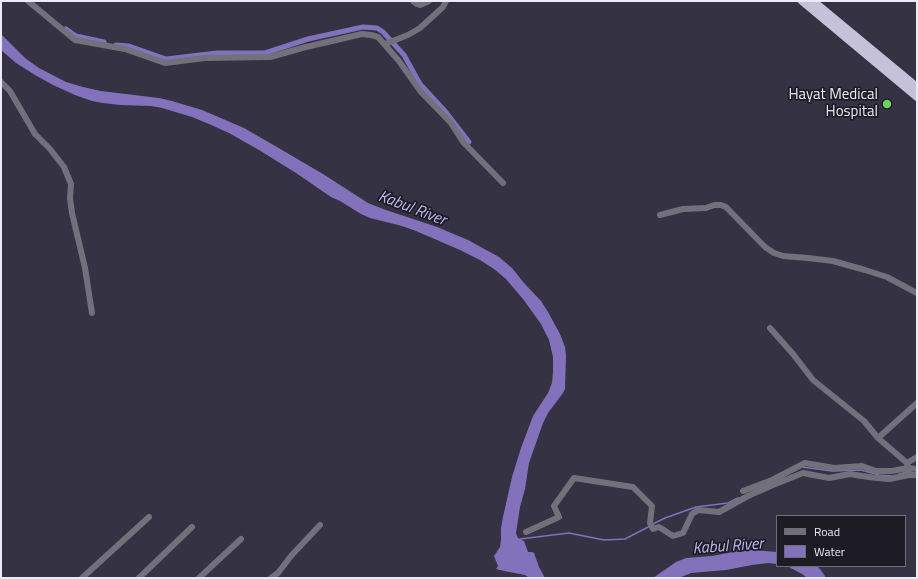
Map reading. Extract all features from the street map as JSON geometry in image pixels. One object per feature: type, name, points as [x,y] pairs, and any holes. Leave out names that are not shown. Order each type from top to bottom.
[{"type":"highway","points":[[802,1],[917,87]]},
{"type":"highway","points":[[813,1],[917,96]]},
{"type":"street","points":[[28,1],[75,40],[125,49],[165,63],[205,58],[270,57],[362,34],[378,37],[399,60],[421,92],[451,124],[464,143],[503,183]]},
{"type":"street","points":[[413,1],[420,5],[429,1]]},
{"type":"street","points":[[385,44],[408,35],[420,28],[443,7],[446,1]]},
{"type":"street","points":[[1,82],[10,91],[35,134],[64,166],[71,184],[70,198],[72,213],[85,268],[92,312]]},
{"type":"street","points":[[660,215],[683,209],[706,208],[714,205],[721,205],[726,207],[765,247],[774,253],[783,256],[833,261],[846,264],[887,277],[917,293]]},
{"type":"street","points":[[770,328],[813,380],[864,421],[878,438],[908,465],[917,469]]},
{"type":"street","points":[[878,438],[917,403]]},
{"type":"street","points":[[743,491],[772,480],[805,463],[834,468],[862,466],[876,471],[892,472],[908,465],[917,457]]},
{"type":"street","points":[[908,465],[909,475]]},
{"type":"street","points":[[526,532],[559,516],[554,506],[574,478],[633,487],[652,506],[651,526],[659,527],[673,536],[683,533],[692,514],[698,510],[719,512],[748,496],[803,473],[832,478],[850,474],[889,479],[917,475]]},
{"type":"street","points":[[82,578],[149,517]]},
{"type":"street","points":[[271,578],[278,573],[291,556],[320,525]]},
{"type":"street","points":[[139,578],[192,527]]},
{"type":"street","points":[[199,578],[241,539]]},
{"type":"water","points":[[1,34],[25,58],[39,68],[66,82],[101,91],[159,98],[202,110],[244,128],[323,174],[368,203],[437,227],[468,240],[499,257],[512,268],[541,301],[548,312],[560,334],[565,347],[566,355],[565,389],[548,413],[543,423],[529,463],[516,533],[518,538],[524,541],[528,552],[534,553],[545,578],[529,578],[525,575],[496,569],[498,566],[494,556],[500,547],[503,517],[512,477],[521,448],[533,416],[548,393],[552,383],[553,372],[553,357],[549,340],[541,324],[506,279],[480,260],[460,250],[416,231],[361,214],[331,197],[259,150],[229,133],[209,124],[162,108],[92,101],[53,85],[16,63],[1,50]]},
{"type":"water","points":[[752,550],[776,552],[776,564],[768,563],[726,570],[691,573],[679,578],[653,578],[676,562],[686,558],[712,556]]},
{"type":"water","points":[[789,567],[818,567],[825,578],[807,578]]},
{"type":"waterway","points":[[116,45],[129,46],[166,59],[217,53],[265,53],[308,39],[363,27],[377,28],[383,32],[404,55],[420,84],[445,111],[469,142]]},
{"type":"waterway","points":[[66,29],[76,36],[104,42]]},
{"type":"waterway","points":[[802,467],[832,471],[861,470],[879,475],[892,476]]},
{"type":"waterway","points":[[899,474],[907,472]]},
{"type":"waterway","points":[[653,524],[696,507],[728,503],[738,498]]},
{"type":"waterway","points":[[520,539],[569,533],[604,540],[625,539],[650,526]]},
{"type":"place","name":"Hayat Medical Hospital","points":[[887,104]]},
{"type":"water label","name":"Kabul River","points":[[412,209]]},
{"type":"water label","name":"Kabul River","points":[[728,547]]}]
